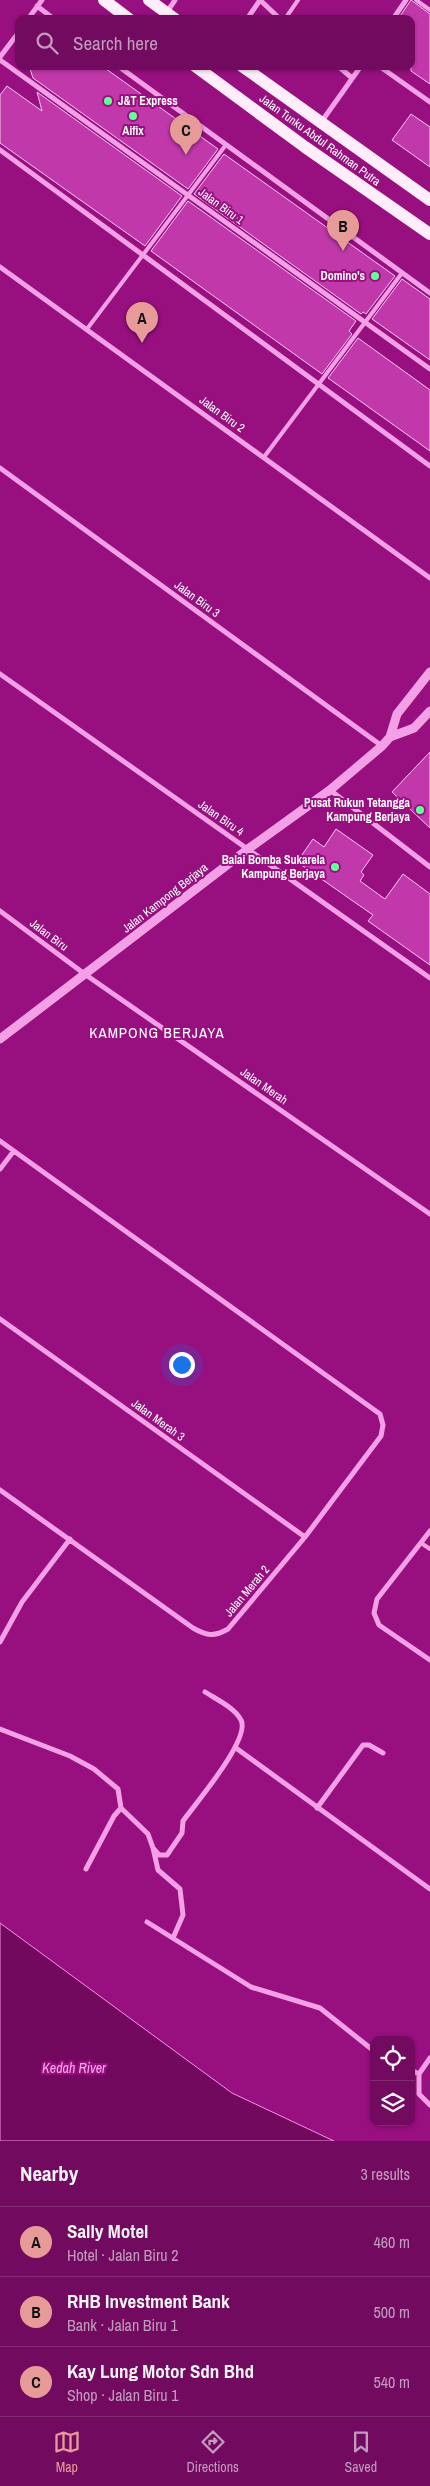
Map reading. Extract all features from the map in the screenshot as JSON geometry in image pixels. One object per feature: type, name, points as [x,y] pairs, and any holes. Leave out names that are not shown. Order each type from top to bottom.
[{"type":"main road","points":[[104,0],[124,15]]},
{"type":"main road","points":[[149,0],[170,15]]},
{"type":"main road","name":"Jalan Tunku Abdul Rahman Putra","points":[[200,70],[305,147],[430,234]]},
{"type":"main road","name":"Jalan Tunku Abdul Rahman Putra","points":[[248,70],[430,200]]},
{"type":"street","points":[[31,15],[42,0]]},
{"type":"street","points":[[171,15],[175,0]]},
{"type":"street","points":[[250,15],[260,0],[276,15]]},
{"type":"street","points":[[396,15],[406,0]]},
{"type":"street","points":[[37,6],[49,15]]},
{"type":"street","points":[[0,58],[15,37]]},
{"type":"street","name":"Jalan Biru 1","points":[[0,58],[15,69]]},
{"type":"street","name":"Jalan Biru 1","points":[[16,70],[188,196],[430,369]]},
{"type":"street","points":[[123,70],[225,146],[430,293]]},
{"type":"street","points":[[343,70],[352,78]]},
{"type":"street","points":[[321,122],[358,70]]},
{"type":"street","points":[[385,70],[430,102]]},
{"type":"street","points":[[0,150],[430,466]]},
{"type":"street","name":"Jalan Biru 2","points":[[0,267],[430,578]]},
{"type":"street","name":"Jalan Biru 3","points":[[0,468],[382,746]]},
{"type":"street","name":"Jalan Kampong Berjaya","points":[[0,1040],[248,849],[330,790],[382,746],[390,737],[397,714],[430,672]]},
{"type":"street","name":"Jalan Biru 4","points":[[0,674],[430,978]]},
{"type":"street","name":"Jalan Kampong Berjaya","points":[[390,737],[414,728],[430,711]]},
{"type":"street","points":[[330,790],[430,867]]},
{"type":"street","name":"Jalan Biru","points":[[0,911],[86,975]]},
{"type":"street","name":"Jalan Merah","points":[[86,975],[430,1214]]},
{"type":"street","points":[[0,1141],[13,1152],[0,1170]]},
{"type":"street","name":"Jalan Merah 2","points":[[0,1490],[206,1636],[217,1635],[228,1629],[305,1537],[381,1436],[383,1425],[380,1414],[13,1152]]},
{"type":"street","name":"Jalan Merah 3","points":[[0,1319],[305,1537]]},
{"type":"street","points":[[430,1531],[377,1599],[374,1613],[379,1625],[430,1660]]},
{"type":"street","points":[[0,1642],[22,1602],[70,1539]]},
{"type":"street","points":[[153,1848],[159,1854],[167,1855],[171,1850],[182,1833],[183,1822],[236,1748],[243,1729],[242,1721],[236,1714],[205,1692]]},
{"type":"street","points":[[0,1730],[70,1756],[94,1769],[118,1789],[121,1808],[148,1834],[158,1870],[180,1889],[183,1915],[173,1938]]},
{"type":"street","points":[[318,1808],[363,1745],[369,1745],[383,1753]]},
{"type":"street","points":[[236,1748],[430,1889]]},
{"type":"street","points":[[86,1869],[114,1816],[121,1808]]},
{"type":"street","points":[[147,1922],[250,1987],[320,2008],[370,2048]]},
{"type":"street","points":[[430,2058],[419,2074],[419,2094],[430,2105]]},
{"type":"street","points":[[415,2072],[419,2074]]},
{"type":"lane","points":[[287,15],[298,0]]},
{"type":"lane","points":[[416,0],[430,10]]},
{"type":"lane","points":[[87,329],[225,146]]},
{"type":"lane","points":[[264,457],[364,321],[402,273]]},
{"type":"lane","points":[[421,1543],[430,1550]]},
{"type":"water","name":"Kedah River","points":[[0,1923],[232,2093],[334,2141],[0,2141]]},
{"type":"building","points":[[411,0],[430,14],[430,84],[411,71],[415,70],[415,15],[401,15]]},
{"type":"building","points":[[30,70],[108,70],[218,149],[188,189],[33,78]]},
{"type":"building","points":[[7,86],[42,111],[37,92],[182,196],[145,246],[0,143],[0,95]]},
{"type":"building","points":[[411,114],[430,127],[430,167],[392,140]]},
{"type":"building","points":[[224,154],[395,276],[366,314],[363,312],[361,314],[194,194]]},
{"type":"building","points":[[188,201],[356,321],[349,331],[352,334],[322,374],[151,251]]},
{"type":"building","points":[[402,279],[430,299],[430,360],[372,319]]},
{"type":"building","points":[[358,338],[430,390],[430,451],[328,378]]},
{"type":"building","name":"Pusat Rukun Tetangga Kampung Berjaya","points":[[430,752],[430,828],[392,792]]},
{"type":"building","points":[[336,829],[373,855],[361,872],[364,875],[360,881],[385,899],[403,874],[430,894],[430,965],[368,921],[373,915],[297,862],[313,839],[324,847]]},
{"type":"place","name":"J&T Express","points":[[108,101]]},
{"type":"place","name":"Aifix","points":[[133,116]]},
{"type":"place","name":"Kay Lung Motor Sdn Bhd","points":[[186,155]]},
{"type":"place","name":"RHB Investment Bank","points":[[343,251]]},
{"type":"place","name":"Domino's","points":[[375,276]]},
{"type":"place","name":"Sally Motel","points":[[142,343]]},
{"type":"place","name":"Pusat Rukun Tetangga Kampung Berjaya","points":[[420,810]]},
{"type":"place","name":"Balai Bomba Sukarela Kampung Berjaya","points":[[335,867]]},
{"type":"district","name":"KAMPONG BERJAYA","points":[[157,1033]]}]
